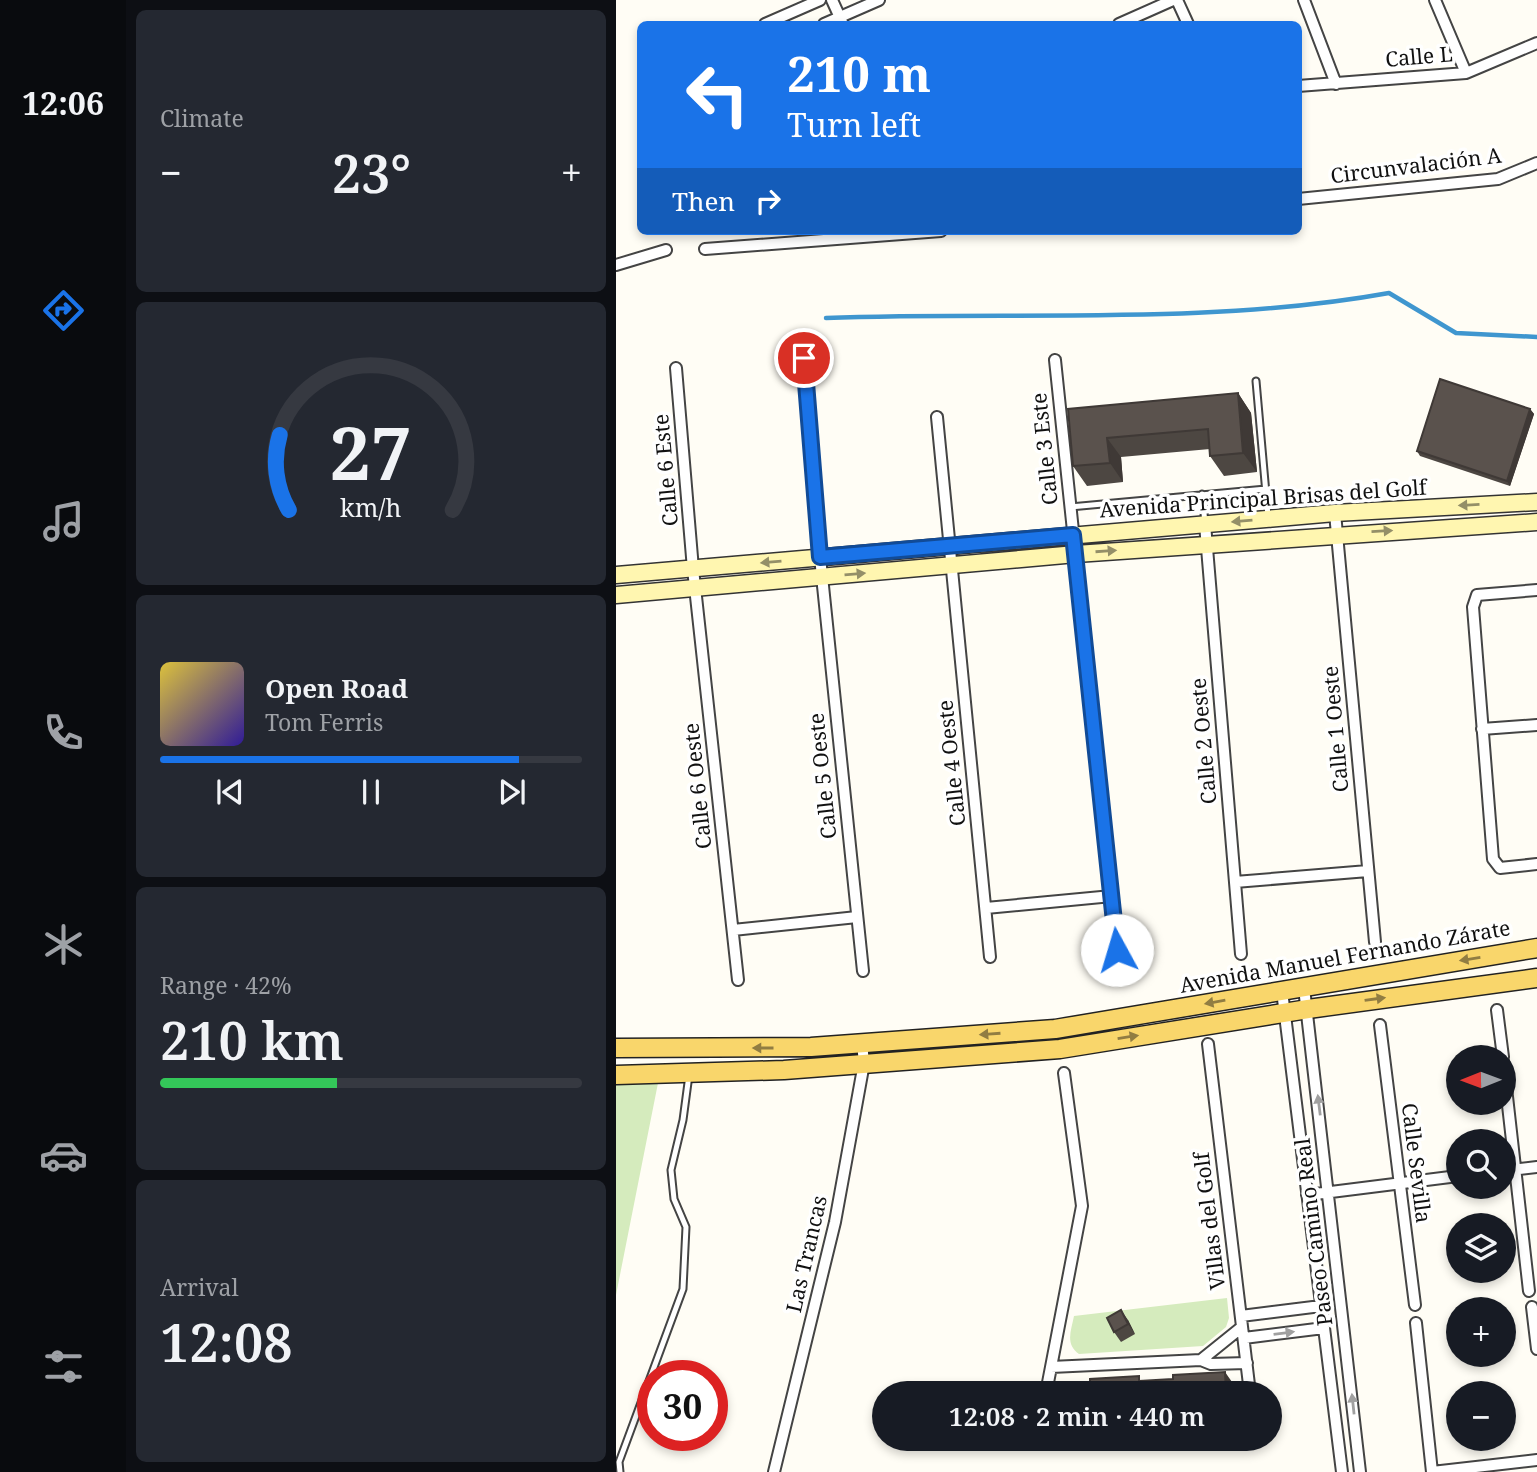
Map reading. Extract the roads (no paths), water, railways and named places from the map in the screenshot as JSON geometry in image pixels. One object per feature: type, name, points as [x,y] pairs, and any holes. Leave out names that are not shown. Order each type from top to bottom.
[{"type":"main road","name":"Avenida Manuel Fernando Zárate","points":[[616,1048],[811,1047],[1055,1029],[1537,948]]},
{"type":"main road","name":"Avenida Manuel Fernando Zárate","points":[[616,1075],[784,1070],[1060,1049],[1308,1009],[1537,978]]},
{"type":"street","points":[[772,21],[820,0]]},
{"type":"street","points":[[832,0],[841,21],[879,0]]},
{"type":"street","points":[[1126,21],[1175,0],[1186,21]]},
{"type":"street","points":[[1304,0],[1336,84]]},
{"type":"street","points":[[1435,0],[1466,72]]},
{"type":"street","name":"Calle L","points":[[1302,86],[1466,72],[1537,43]]},
{"type":"street","name":"Circunvalación A","points":[[1302,199],[1499,179],[1537,163]]},
{"type":"street","points":[[705,248],[881,235]]},
{"type":"street","points":[[616,265],[666,250]]},
{"type":"street","name":"Calle 5 Oeste","points":[[804,358],[820,557],[863,971]]},
{"type":"street","name":"Calle 3 Este","points":[[1055,360],[1117,950]]},
{"type":"street","name":"Calle 6 Este","points":[[676,368],[696,588]]},
{"type":"street","name":"Calle 4 Oeste","points":[[937,417],[990,957]]},
{"type":"street","name":"Avenida Principal Brisas del Golf","points":[[616,575],[1335,513],[1537,502]]},
{"type":"street","name":"Calle 1 Oeste","points":[[1335,513],[1375,942]]},
{"type":"street","name":"Avenida Principal Brisas del Golf","points":[[616,595],[1336,533],[1537,522]]},
{"type":"street","name":"Calle 2 Oeste","points":[[1205,524],[1241,954]]},
{"type":"street","name":"Calle 6 Oeste","points":[[696,588],[738,980]]},
{"type":"street","points":[[1537,590],[1476,595],[1473,607],[1493,859],[1500,868],[1537,864]]},
{"type":"street","points":[[1482,729],[1537,725]]},
{"type":"street","points":[[1235,882],[1368,871]]},
{"type":"street","points":[[986,908],[1112,896]]},
{"type":"street","points":[[733,930],[857,917]]},
{"type":"street","name":"Paseo Camino Real","points":[[1304,988],[1360,1472]]},
{"type":"street","name":"Paseo Camino Real","points":[[1282,991],[1342,1472]]},
{"type":"street","points":[[1497,1010],[1501,1045]]},
{"type":"street","name":"Calle Sevilla","points":[[1380,1025],[1415,1305]]},
{"type":"street","name":"Las Trancas","points":[[774,1472],[835,1222],[864,1063],[862,1043]]},
{"type":"street","name":"Villas del Golf","points":[[1208,1044],[1249,1381]]},
{"type":"street","points":[[1048,1381],[1082,1206],[1064,1073]]},
{"type":"street","points":[[1529,1291],[1516,1170],[1537,1167]]},
{"type":"street","points":[[1307,1195],[1446,1178]]},
{"type":"street","points":[[1201,1360],[1242,1327],[1321,1306]]},
{"type":"street","points":[[1532,1307],[1537,1349]]},
{"type":"street","points":[[1416,1323],[1432,1472],[1537,1460]]},
{"type":"street","points":[[1242,1327],[1324,1328]]},
{"type":"street","points":[[1051,1367],[1201,1360],[1212,1364],[1247,1363]]},
{"type":"lane","points":[[1256,381],[1268,519]]},
{"type":"lane","points":[[1070,507],[1266,489]]},
{"type":"lane","points":[[1202,494],[1205,524]]},
{"type":"lane","points":[[620,1472],[619,1462],[683,1289],[686,1227],[674,1199],[671,1170],[683,1121],[690,1073]]},
{"type":"waterway","points":[[826,318],[1180,314],[1320,303],[1389,293],[1456,333],[1537,337]]}]
